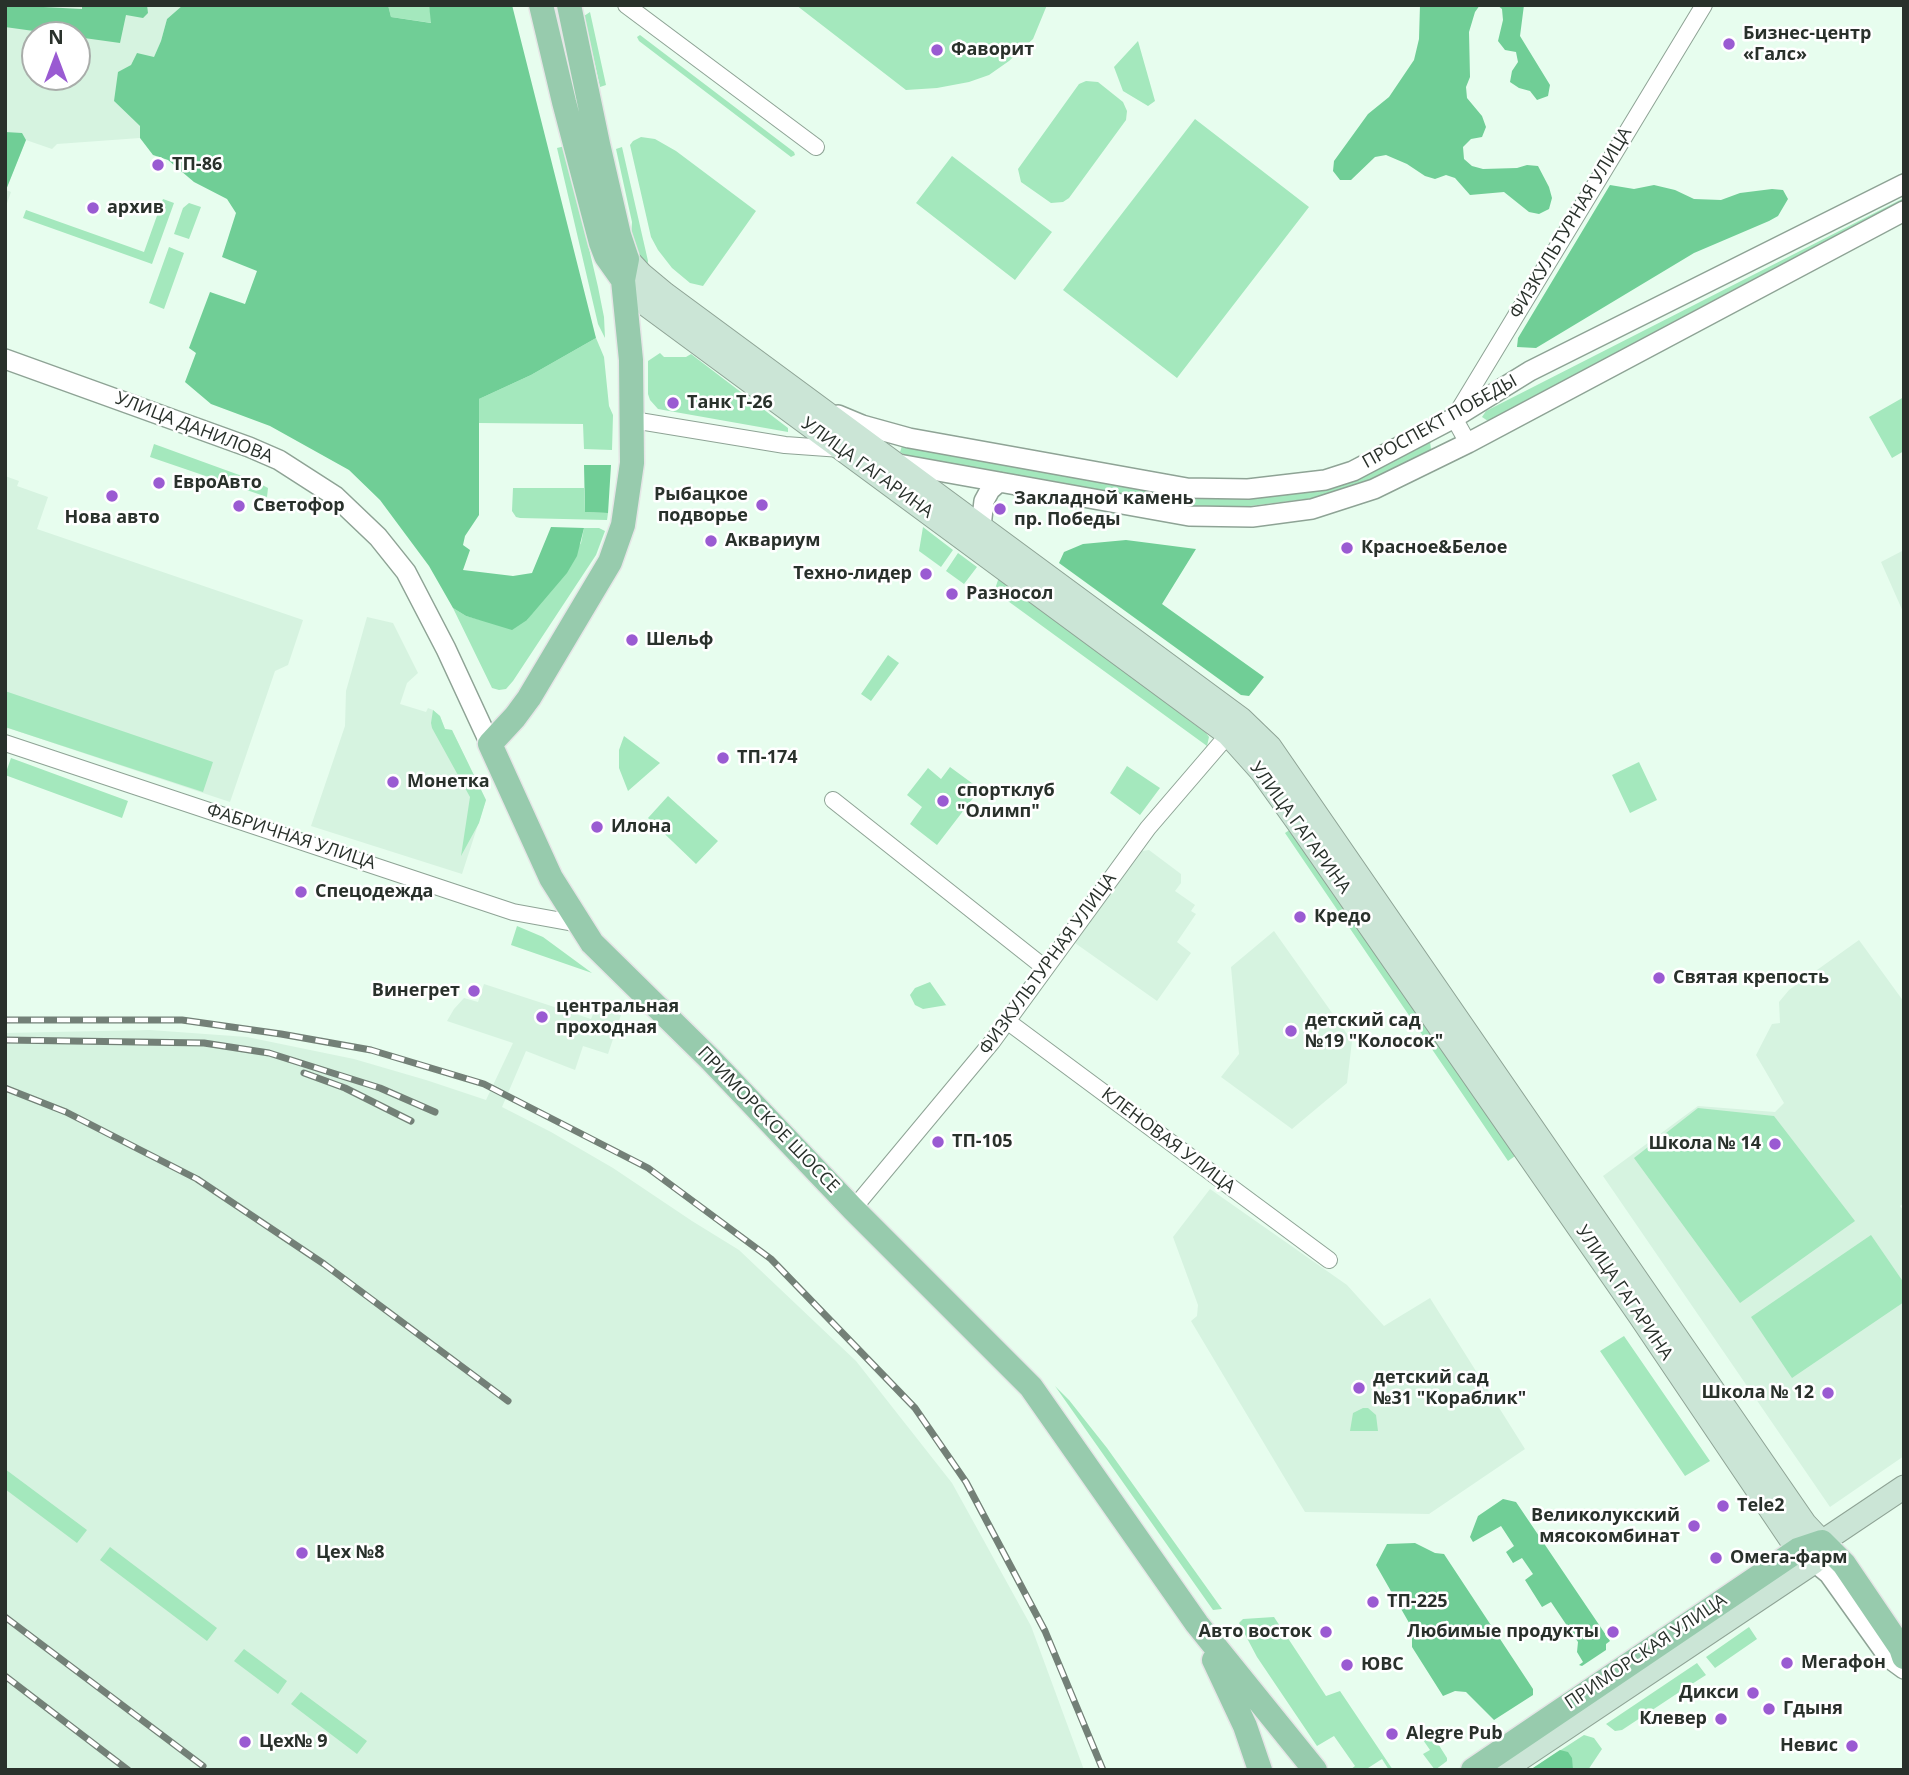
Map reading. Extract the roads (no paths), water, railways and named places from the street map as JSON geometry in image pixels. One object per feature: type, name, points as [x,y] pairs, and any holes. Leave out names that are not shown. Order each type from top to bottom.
[{"type":"main road","name":"УЛИЦА ГАГАРИНА","points":[[571,6],[625,269],[648,306],[894,488],[1235,727]]},
{"type":"main road","name":"УЛИЦА ГАГАРИНА","points":[[542,10],[606,256],[625,269],[641,274],[981,526],[1235,727],[1262,772],[1640,1315],[1811,1551],[1844,1564],[1901,1648],[1904,1657]]},
{"type":"main road","points":[[490,744],[529,698],[610,562],[623,525],[628,498],[633,420],[625,269]]},
{"type":"main road","name":"ПРИМОРСКОЕ ШОССЕ","points":[[490,744],[533,843],[551,878],[592,943],[711,1060],[853,1209],[1031,1387],[1197,1624],[1315,1770]]},
{"type":"main road","name":"ПРИМОРСКАЯ УЛИЦА","points":[[1503,1770],[1904,1487]]},
{"type":"main road","name":"ПРИМОРСКАЯ УЛИЦА","points":[[1473,1770],[1811,1551]]},
{"type":"main road","name":"ПРИМОРСКОЕ ШОССЕ","points":[[1197,1624],[1245,1727],[1260,1770]]},
{"type":"street","points":[[625,5],[816,147]]},
{"type":"street","name":"ФИЗКУЛЬТУРНАЯ УЛИЦА","points":[[1454,418],[1704,5]]},
{"type":"street","points":[[542,10],[571,6]]},
{"type":"street","name":"ПРОСПЕКТ ПОБЕДЫ","points":[[817,407],[862,425],[906,437],[1187,488],[1248,489],[1325,480],[1353,471],[1454,418],[1530,371],[1904,184]]},
{"type":"street","name":"ПРОСПЕКТ ПОБЕДЫ","points":[[841,449],[895,463],[1189,516],[1252,517],[1312,509],[1374,489],[1468,443],[1904,211]]},
{"type":"street","name":"УЛИЦА ДАНИЛОВА","points":[[5,359],[249,447],[279,460],[335,496],[378,537],[406,572],[446,649],[490,744]]},
{"type":"street","points":[[1454,418],[1468,443]]},
{"type":"street","points":[[633,420],[785,446],[841,449]]},
{"type":"street","points":[[894,488],[897,443],[906,437]]},
{"type":"street","points":[[981,526],[984,501],[990,490],[999,482]]},
{"type":"street","name":"ФИЗКУЛЬТУРНАЯ УЛИЦА","points":[[853,1209],[1007,1021],[1148,828],[1235,727]]},
{"type":"street","name":"ФАБРИЧНАЯ УЛИЦА","points":[[5,743],[513,912],[579,924]]},
{"type":"street","points":[[833,800],[1045,968]]},
{"type":"street","name":"КЛЕНОВАЯ УЛИЦА","points":[[1007,1021],[1329,1260]]},
{"type":"street","name":"УЛИЦА ГАГАРИНА","points":[[1811,1551],[1889,1658],[1904,1669]]},
{"type":"railway","points":[[5,1020],[182,1020],[371,1050],[484,1084],[648,1168],[771,1259],[915,1408],[966,1482],[1045,1631],[1103,1770]]},
{"type":"railway","points":[[5,1040],[204,1043],[269,1053],[380,1088],[435,1112]]},
{"type":"railway","points":[[304,1073],[345,1088],[411,1121]]},
{"type":"railway","points":[[5,1088],[66,1112],[197,1179],[324,1264],[508,1401]]},
{"type":"railway","points":[[5,1617],[203,1766]]},
{"type":"railway","points":[[5,1676],[128,1770]]},
{"type":"place","name":"Бизнес-центр «Галс»","points":[[1729,44]]},
{"type":"place","name":"Фаворит","points":[[937,50]]},
{"type":"place","name":"ТП-86","points":[[158,165]]},
{"type":"place","name":"архив","points":[[93,208]]},
{"type":"place","name":"Танк Т-26","points":[[673,403]]},
{"type":"place","name":"ЕвроАвто","points":[[159,483]]},
{"type":"place","name":"Нова авто","points":[[112,496]]},
{"type":"place","name":"Рыбацкое подворье","points":[[762,505]]},
{"type":"place","name":"Светофор","points":[[239,506]]},
{"type":"place","name":"Закладной камень пр. Победы","points":[[1000,509]]},
{"type":"place","name":"Аквариум","points":[[711,541]]},
{"type":"place","name":"Красное&Белое","points":[[1347,548]]},
{"type":"place","name":"Техно-лидер","points":[[926,574]]},
{"type":"place","name":"Разносол","points":[[952,594]]},
{"type":"place","name":"Шельф","points":[[632,640]]},
{"type":"place","name":"ТП-174","points":[[723,758]]},
{"type":"place","name":"Монетка","points":[[393,782]]},
{"type":"place","name":"спортклуб \"Олимп\"","points":[[943,801]]},
{"type":"place","name":"Илона","points":[[597,827]]},
{"type":"place","name":"Спецодежда","points":[[301,892]]},
{"type":"place","name":"Кредо","points":[[1300,917]]},
{"type":"place","name":"Святая крепость","points":[[1659,978]]},
{"type":"place","name":"Винегрет","points":[[474,991]]},
{"type":"place","name":"центральная проходная","points":[[542,1017]]},
{"type":"place","name":"детский сад №19 \"Колосок\"","points":[[1291,1031]]},
{"type":"place","name":"ТП-105","points":[[938,1142]]},
{"type":"place","name":"Школа № 14","points":[[1775,1144]]},
{"type":"place","name":"детский сад №31 \"Кораблик\"","points":[[1359,1388]]},
{"type":"place","name":"Школа № 12","points":[[1828,1393]]},
{"type":"place","name":"Tele2","points":[[1723,1506]]},
{"type":"place","name":"Великолукский мясокомбинат","points":[[1694,1526]]},
{"type":"place","name":"Цех №8","points":[[302,1553]]},
{"type":"place","name":"Омега-фарм","points":[[1716,1558]]},
{"type":"place","name":"ТП-225","points":[[1373,1602]]},
{"type":"place","name":"Авто восток","points":[[1326,1632]]},
{"type":"place","name":"Любимые продукты","points":[[1613,1632]]},
{"type":"place","name":"Мегафон","points":[[1787,1663]]},
{"type":"place","name":"ЮВС","points":[[1347,1665]]},
{"type":"place","name":"Дикси","points":[[1753,1693]]},
{"type":"place","name":"Гдыня","points":[[1769,1709]]},
{"type":"place","name":"Клевер","points":[[1721,1719]]},
{"type":"place","name":"Alegre Pub","points":[[1392,1734]]},
{"type":"place","name":"Цех№ 9","points":[[245,1742]]},
{"type":"place","name":"Невис","points":[[1852,1746]]}]
